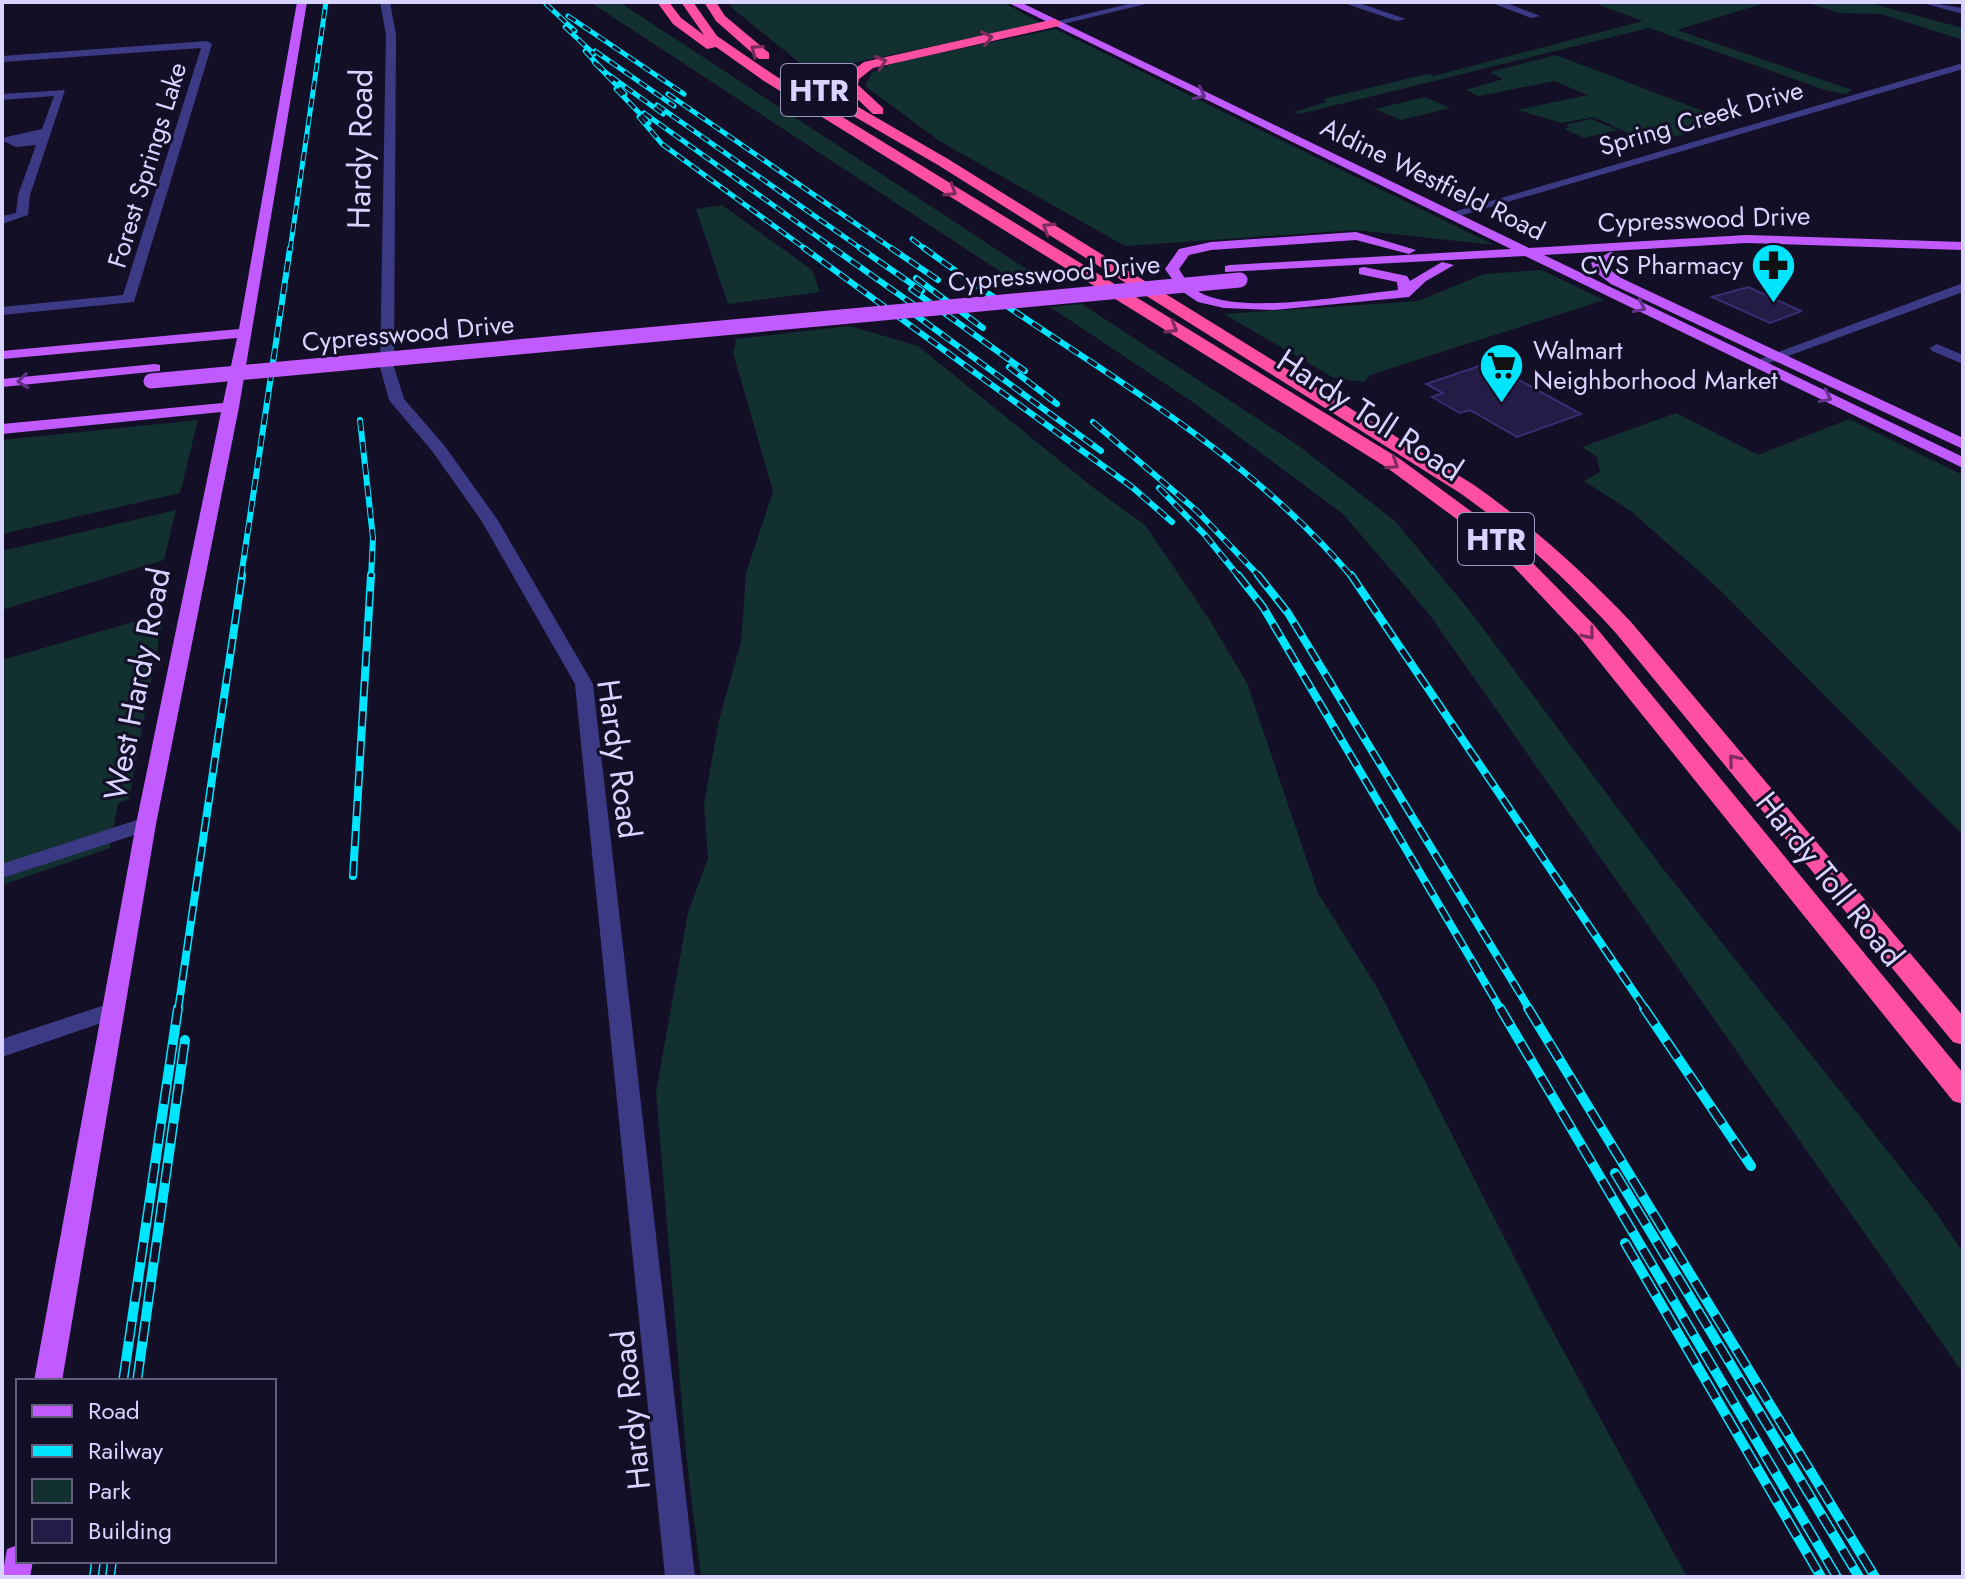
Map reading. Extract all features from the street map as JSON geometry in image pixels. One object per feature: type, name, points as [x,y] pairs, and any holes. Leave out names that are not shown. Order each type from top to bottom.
[{"type":"highway","points":[[663,2],[677,21],[724,56],[769,78]]},
{"type":"highway","name":"Hardy Toll Road","points":[[687,2],[713,39],[769,78],[1393,463],[1503,544],[1586,630],[1963,1093]]},
{"type":"highway","name":"HTR","points":[[710,2],[720,18],[748,45],[805,82]]},
{"type":"highway","points":[[943,162],[854,93],[853,77],[869,65],[889,58],[1051,18]]},
{"type":"highway","name":"Hardy Toll Road","points":[[818,90],[943,162],[1432,467],[1519,526],[1572,573],[1623,627],[1963,1035]]},
{"type":"main road","name":"West Hardy Road","points":[[48,1379],[146,824],[231,407],[302,2]]},
{"type":"main road","name":"Aldine Westfield Road","points":[[1012,2],[1051,18],[1157,73],[1528,251]]},
{"type":"main road","name":"Aldine Westfield Road","points":[[1033,2],[1051,18]]},
{"type":"main road","name":"Aldine Westfield Road","points":[[1070,20],[1471,209],[1548,254],[1756,363],[1961,455]]},
{"type":"main road","points":[[1157,73],[1175,69]]},
{"type":"main road","points":[[1244,115],[1263,111]]},
{"type":"main road","points":[[1343,162],[1362,158]]},
{"type":"main road","points":[[1484,253],[1496,249],[1501,242],[1486,230]]},
{"type":"main road","points":[[1356,236],[1442,260],[1404,294],[1232,305],[1194,294],[1179,281],[1172,269],[1184,252],[1211,246],[1356,236]]},
{"type":"main road","points":[[1375,241],[1379,251],[1366,265],[1402,279],[1406,285],[1404,294]]},
{"type":"main road","name":"Cypresswood Drive","points":[[1442,260],[1484,253],[1528,251],[1570,258],[1791,243],[1963,255]]},
{"type":"main road","name":"Cypresswood Drive","points":[[153,375],[1235,274],[1548,254],[1791,243],[1963,246]]},
{"type":"main road","points":[[1615,255],[1598,263],[1599,268],[1616,281]]},
{"type":"main road","name":"Aldine Westfield Road","points":[[1570,258],[1777,355],[1961,455]]},
{"type":"main road","points":[[2,355],[245,333]]},
{"type":"main road","points":[[2,383],[153,375]]},
{"type":"main road","points":[[2,397],[153,375]]},
{"type":"main road","points":[[2,429],[231,407]]},
{"type":"street","name":"Hardy Road","points":[[385,2],[391,35],[387,367],[393,389],[397,400],[438,448],[489,519],[584,684],[680,1577]]},
{"type":"street","points":[[1051,18],[1110,2]]},
{"type":"street","points":[[1051,18],[1070,20],[1149,2]]},
{"type":"street","points":[[1346,2],[1401,19]]},
{"type":"street","points":[[1494,2],[1535,16]]},
{"type":"street","points":[[1930,2],[1963,11]]},
{"type":"street","name":"Forest Springs Lake","points":[[2,59],[207,44],[129,299],[2,311]]},
{"type":"street","name":"Spring Creek Drive","points":[[1452,214],[1963,66]]},
{"type":"street","points":[[2,97],[61,92],[24,195],[22,215],[2,220]]},
{"type":"street","points":[[1756,363],[1963,287]]},
{"type":"street","points":[[2,871],[146,824]]},
{"type":"street","points":[[2,1048],[114,1010]]},
{"type":"green space","points":[[590,2],[619,2],[1034,274],[1010,278]]},
{"type":"green space","points":[[730,2],[1002,2],[1041,23],[839,66],[832,89],[732,8]]},
{"type":"green space","points":[[1591,2],[1768,2],[1677,30],[1852,90],[1846,94],[1828,91],[1649,28],[1300,114],[1294,112],[1327,102],[1323,99],[1427,74],[1433,76],[1643,21]]},
{"type":"green space","points":[[1805,2],[1866,2],[1963,28],[1963,40],[1881,14],[1840,13]]},
{"type":"green space","points":[[1055,29],[1494,245],[1356,230],[1125,246],[941,142],[865,86],[872,73],[893,63]]},
{"type":"green space","points":[[1556,55],[1732,122],[1649,143],[1594,117],[1562,123],[1517,110],[1588,95],[1554,81],[1479,96],[1466,90],[1503,79],[1490,72]]},
{"type":"green space","points":[[1425,97],[1450,108],[1401,120],[1375,109]]},
{"type":"green space","points":[[1591,119],[1618,130],[1584,138],[1564,129],[1570,127],[1565,125]]},
{"type":"green space","points":[[722,205],[812,270],[820,292],[728,304],[696,209]]},
{"type":"green space","points":[[1542,270],[1604,300],[1370,375],[1364,382],[1334,378],[1224,314],[1418,301],[1484,274]]},
{"type":"green space","points":[[1082,304],[1299,446],[1395,521],[1470,611],[1661,866],[1932,1207],[1963,1252],[1963,1373],[1429,614],[1343,514],[1191,401],[1050,307]]},
{"type":"green space","points":[[850,326],[918,346],[1095,489],[1145,525],[1209,619],[1247,683],[1318,893],[1378,989],[1539,1306],[1687,1577],[701,1577],[686,1454],[656,1092],[688,913],[708,858],[704,804],[719,720],[741,642],[746,573],[773,491],[733,353],[736,339]]},
{"type":"green space","points":[[1676,413],[1758,455],[1849,419],[1963,475],[1963,835],[1720,590],[1632,512],[1584,481],[1600,472],[1597,457],[1582,447]]},
{"type":"green space","points":[[198,420],[180,493],[2,534],[2,440]]},
{"type":"green space","points":[[176,510],[164,560],[2,610],[2,551]]},
{"type":"green space","points":[[164,613],[129,799],[118,803],[110,848],[2,885],[2,660]]},
{"type":"building","name":"CVS Pharmacy","points":[[1748,287],[1802,311],[1770,323],[1712,297]]},
{"type":"building","name":"Walmart Neighborhood Market","points":[[1488,363],[1581,414],[1517,437],[1470,410],[1460,413],[1432,397],[1443,393],[1426,384]]},
{"type":"railway","points":[[290,250],[326,2]]},
{"type":"railway","points":[[546,4],[575,31]]},
{"type":"railway","points":[[568,16],[684,94]]},
{"type":"railway","points":[[565,27],[594,54]]},
{"type":"railway","points":[[585,51],[605,72],[663,114]]},
{"type":"railway","points":[[595,51],[674,106]]},
{"type":"railway","points":[[594,62],[625,94]]},
{"type":"railway","points":[[616,89],[649,123]]},
{"type":"railway","points":[[668,94],[894,250]]},
{"type":"railway","points":[[657,105],[863,250]]},
{"type":"railway","points":[[644,113],[836,250]]},
{"type":"railway","points":[[639,117],[662,144],[807,250]]},
{"type":"railway","points":[[912,239],[926,250]]},
{"type":"railway","points":[[241,577],[290,248]]},
{"type":"railway","points":[[804,248],[1132,487],[1172,522]]},
{"type":"railway","points":[[833,248],[921,310]]},
{"type":"railway","points":[[860,248],[922,291]]},
{"type":"railway","points":[[891,248],[938,280]]},
{"type":"railway","points":[[924,248],[1202,439],[1305,526],[1352,577]]},
{"type":"railway","points":[[916,278],[983,328]]},
{"type":"railway","points":[[911,289],[1025,371]]},
{"type":"railway","points":[[906,308],[1101,451]]},
{"type":"railway","points":[[1009,367],[1057,404]]},
{"type":"railway","points":[[360,420],[373,538],[371,577]]},
{"type":"railway","points":[[1093,422],[1197,511],[1260,577]]},
{"type":"railway","points":[[1159,488],[1205,535],[1239,577]]},
{"type":"railway","points":[[178,1010],[242,575]]},
{"type":"railway","points":[[353,876],[371,575]]},
{"type":"railway","points":[[1238,575],[1263,607],[1501,1010]]},
{"type":"railway","points":[[1258,575],[1288,613],[1530,1010]]},
{"type":"railway","points":[[1351,575],[1646,1010]]},
{"type":"railway","points":[[123,1379],[178,1008]]},
{"type":"railway","points":[[1500,1008],[1837,1577]]},
{"type":"railway","points":[[1528,1008],[1875,1577]]},
{"type":"railway","points":[[1644,1008],[1751,1166]]},
{"type":"railway","points":[[137,1379],[185,1040]]},
{"type":"railway","points":[[1615,1173],[1859,1577]]},
{"type":"railway","points":[[1625,1243],[1821,1577]]},
{"type":"railway","points":[[94,1577],[96,1563]]},
{"type":"railway","points":[[110,1577],[112,1563]]},
{"type":"place","name":"CVS Pharmacy","points":[[1774,304]]},
{"type":"place","name":"Walmart Neighborhood Market","points":[[1502,404]]}]
